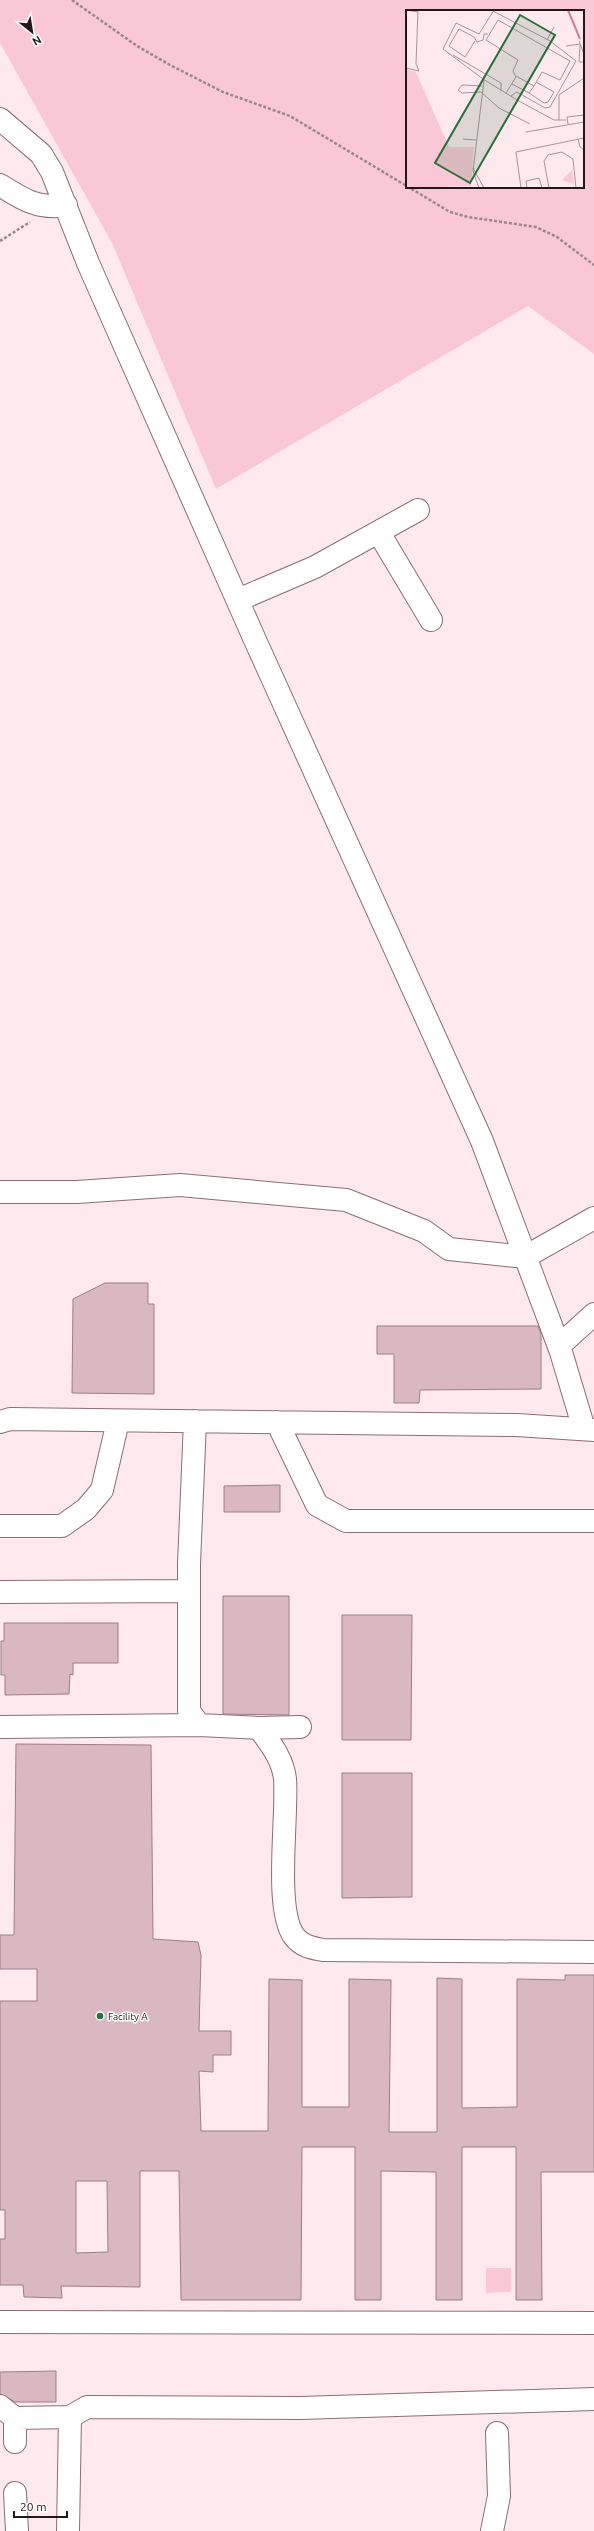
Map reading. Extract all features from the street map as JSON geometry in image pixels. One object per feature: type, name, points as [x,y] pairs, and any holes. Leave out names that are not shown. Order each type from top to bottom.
[{"type":"lane","points":[[0,119],[41,154],[57,207],[88,263],[482,1141],[589,1429],[517,1425],[195,1421],[10,1419],[0,1422]]},
{"type":"lane","points":[[0,185],[19,197],[57,207]]},
{"type":"lane","points":[[238,600],[315,567],[379,533],[418,510]]},
{"type":"lane","points":[[379,533],[431,620]]},
{"type":"lane","points":[[0,1192],[77,1192],[180,1185],[346,1200],[424,1231],[449,1249],[525,1257],[594,1218]]},
{"type":"lane","points":[[559,1346],[594,1314]]},
{"type":"lane","points":[[0,1526],[62,1526],[86,1509],[102,1490],[118,1421]]},
{"type":"lane","points":[[195,1421],[190,1517],[190,1711],[199,1725]]},
{"type":"lane","points":[[277,1422],[317,1505],[346,1521],[594,1522]]},
{"type":"lane","points":[[0,1592],[189,1591]]},
{"type":"lane","points":[[0,1727],[199,1725],[259,1728],[300,1727]]},
{"type":"lane","points":[[259,1728],[278,1756],[285,1778],[285,1901],[288,1922],[294,1936],[308,1948],[343,1951],[594,1952]]},
{"type":"lane","points":[[0,2322],[594,2323]]},
{"type":"lane","points":[[15,2442],[7,2412],[70,2417],[87,2407],[300,2408],[594,2398]]},
{"type":"lane","points":[[68,2531],[70,2417]]},
{"type":"lane","points":[[492,2531],[499,2496],[497,2433]]},
{"type":"lane","points":[[15,2493],[17,2531]]},
{"type":"path","points":[[72,0],[137,46],[170,65],[223,92],[290,116],[406,186]]},
{"type":"path","points":[[410,188],[450,212],[468,217],[536,227],[557,237],[594,265]]},
{"type":"path","points":[[0,241],[57,207]]},
{"type":"shaded area","points":[[0,0],[594,0],[594,354],[528,306],[216,489],[112,243],[0,43]]},
{"type":"shaded area","points":[[486,2268],[511,2268],[511,2292],[486,2293]]},
{"type":"building","points":[[105,1283],[148,1283],[148,1304],[154,1304],[154,1394],[72,1393],[73,1299]]},
{"type":"building","points":[[377,1326],[538,1326],[541,1334],[541,1389],[420,1390],[419,1403],[394,1403],[394,1354],[377,1354]]},
{"type":"building","points":[[280,1485],[280,1512],[224,1512],[224,1486]]},
{"type":"building","points":[[223,1596],[289,1596],[289,1715],[223,1714]]},
{"type":"building","points":[[342,1615],[412,1615],[411,1740],[342,1740]]},
{"type":"building","points":[[4,1623],[118,1623],[118,1663],[73,1663],[73,1675],[70,1674],[69,1694],[5,1695],[5,1675],[1,1675],[1,1641],[4,1641]]},
{"type":"building","name":"Facility A","points":[[16,1744],[151,1745],[153,1939],[198,1942],[201,1955],[199,2031],[231,2031],[231,2055],[213,2055],[213,2072],[199,2071],[201,2131],[268,2131],[269,1979],[302,1980],[302,2107],[349,2107],[349,1979],[391,1980],[389,2132],[437,2132],[437,1978],[462,1979],[462,2108],[517,2107],[517,1979],[565,1980],[565,1975],[594,1975],[594,2172],[541,2172],[542,2300],[516,2300],[516,2147],[462,2147],[462,2300],[436,2300],[436,2172],[381,2171],[381,2300],[355,2300],[355,2147],[302,2147],[301,2300],[181,2300],[179,2171],[140,2171],[140,2287],[61,2286],[62,2298],[24,2297],[23,2285],[0,2285],[0,2239],[5,2239],[5,2210],[0,2210],[0,2001],[37,2001],[37,1969],[0,1969],[0,1935],[14,1935]],"holes":[[[76,2181],[107,2181],[108,2252],[76,2253]]]},
{"type":"building","points":[[342,1773],[412,1773],[412,1897],[342,1898]]},
{"type":"building","points":[[56,2371],[56,2402],[15,2402],[0,2394],[0,2372]]},
{"type":"place","name":"Facility A","points":[[100,2016]]}]
